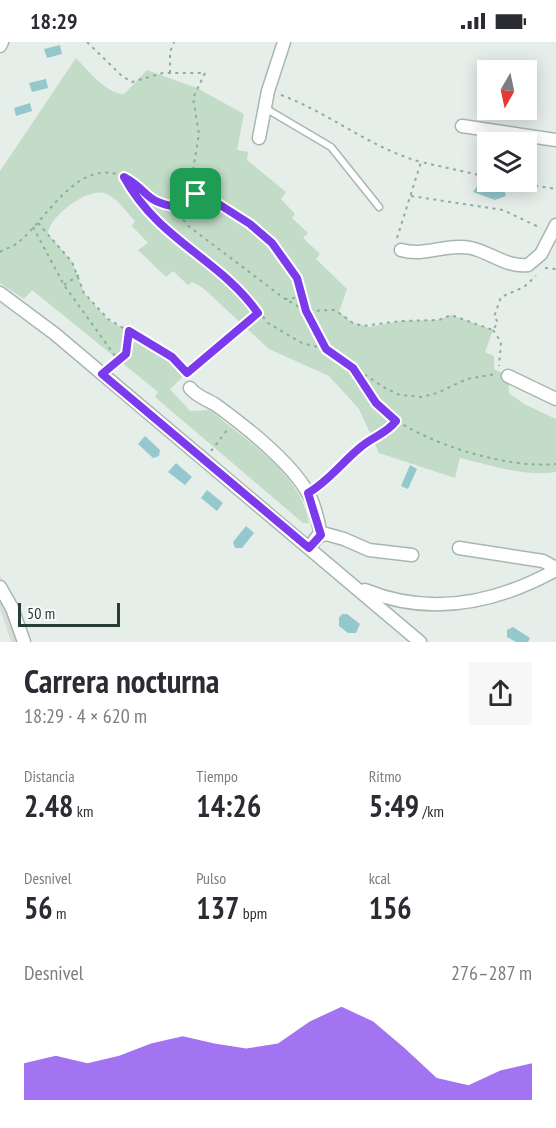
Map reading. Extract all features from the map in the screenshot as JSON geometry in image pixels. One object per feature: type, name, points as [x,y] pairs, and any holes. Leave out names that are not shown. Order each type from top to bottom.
[{"type":"street","points":[[259,138],[268,91],[284,42]]},
{"type":"street","points":[[462,126],[556,140]]},
{"type":"street","points":[[401,250],[420,253],[464,247],[512,264],[528,266],[541,254],[554,229]]},
{"type":"street","points":[[0,293],[102,374],[420,642]]},
{"type":"street","points":[[508,376],[556,399]]},
{"type":"street","points":[[190,388],[235,421],[277,457],[308,493],[321,535]]},
{"type":"street","points":[[309,548],[321,535],[331,535],[378,552],[412,555]]},
{"type":"street","points":[[459,548],[543,561],[556,569]]},
{"type":"street","points":[[356,586],[414,604],[478,602],[512,592],[556,569]]},
{"type":"street","points":[[0,587],[12,608],[24,642]]},
{"type":"street","points":[[396,621],[414,604]]},
{"type":"lane","points":[[265,107],[331,147],[379,207]]},
{"type":"path","points":[[87,42],[128,80],[139,82],[148,75],[205,73],[193,98],[199,134],[193,171],[196,194]]},
{"type":"path","points":[[170,73],[170,52],[174,42]]},
{"type":"path","points":[[268,91],[305,105],[392,153],[477,175]]},
{"type":"path","points":[[401,250],[397,237],[421,162]]},
{"type":"path","points":[[0,252],[20,242],[69,189],[81,180],[105,172],[124,177],[138,186],[154,202],[178,207]]},
{"type":"path","points":[[124,177],[154,220],[236,286],[268,323],[293,339],[326,349],[392,392],[408,396],[430,396],[459,381],[479,376],[508,376]]},
{"type":"path","points":[[537,186],[556,189]]},
{"type":"path","points":[[326,349],[306,311],[294,272],[262,233],[217,203],[196,194],[183,198],[178,207],[180,216],[187,225],[285,299],[306,311],[335,310],[353,323],[363,326],[401,321],[439,320],[455,315],[493,330],[501,342],[499,366],[508,376]]},
{"type":"path","points":[[411,196],[503,210],[554,229]]},
{"type":"path","points":[[38,223],[72,262],[84,292],[104,315],[172,357],[187,373],[190,388]]},
{"type":"path","points":[[33,227],[64,285],[118,360]]},
{"type":"path","points":[[493,330],[498,322],[494,317],[501,297],[524,287],[542,269],[549,267],[556,269]]},
{"type":"path","points":[[64,285],[79,275]]},
{"type":"path","points":[[285,299],[294,298],[300,292]]},
{"type":"path","points":[[187,373],[258,313]]},
{"type":"path","points":[[102,374],[127,351],[129,331]]},
{"type":"path","points":[[353,368],[376,403],[396,421],[422,436],[450,446],[525,463],[556,464]]},
{"type":"path","points":[[203,460],[235,421]]},
{"type":"path","points":[[308,493],[318,488],[362,445],[389,430],[396,421]]},
{"type":"shaded area","points":[[0,576],[13,597],[31,642],[11,642],[0,608]]},
{"type":"green space","points":[[76,58],[104,86],[117,93],[124,94],[147,70],[197,88],[244,114],[237,150],[248,152],[247,160],[286,192],[281,199],[295,214],[292,218],[308,233],[303,238],[320,254],[316,259],[347,289],[339,312],[353,323],[369,327],[401,321],[439,320],[451,315],[493,330],[485,352],[494,356],[494,369],[508,376],[509,393],[524,404],[556,419],[556,472],[520,472],[460,458],[455,478],[379,453],[359,409],[329,376],[269,349],[203,288],[192,282],[188,285],[173,271],[166,277],[138,250],[148,243],[132,226],[135,221],[113,197],[97,193],[79,199],[70,205],[54,220],[48,234],[72,262],[84,293],[108,320],[154,345],[185,369],[187,373],[170,389],[190,411],[210,410],[284,473],[304,505],[309,523],[303,523],[155,397],[158,392],[32,290],[24,299],[0,283],[0,171]]},
{"type":"water","points":[[60,45],[62,54],[47,58],[44,49]]},
{"type":"water","points":[[46,79],[48,88],[32,92],[29,83]]},
{"type":"water","points":[[30,103],[32,111],[16,116],[14,108]]},
{"type":"water","points":[[477,186],[477,192],[505,192],[506,196],[495,200],[473,192]]},
{"type":"water","points":[[145,436],[160,450],[159,456],[153,458],[138,444]]},
{"type":"water","points":[[176,463],[192,477],[185,485],[168,472]]},
{"type":"water","points":[[410,465],[417,469],[408,489],[401,486]]},
{"type":"water","points":[[207,490],[223,503],[217,511],[201,498]]},
{"type":"water","points":[[246,526],[254,533],[242,548],[235,548],[233,542]]},
{"type":"water","points":[[342,614],[347,614],[360,624],[356,633],[348,633],[339,626],[339,618]]},
{"type":"water","points":[[513,627],[530,638],[528,642],[516,642],[507,637],[507,630]]},
{"type":"route","points":[[124,177],[138,186],[149,199],[160,205],[178,207],[183,198],[196,194],[204,196],[235,214],[272,243],[297,278],[306,311],[326,349],[353,368],[376,403],[396,421],[384,434],[362,445],[318,488],[308,493],[313,502],[321,535],[309,548],[102,374],[126,354],[129,331],[172,357],[187,373],[238,327],[258,313],[242,291],[174,239],[154,220],[137,199],[124,177]]}]
